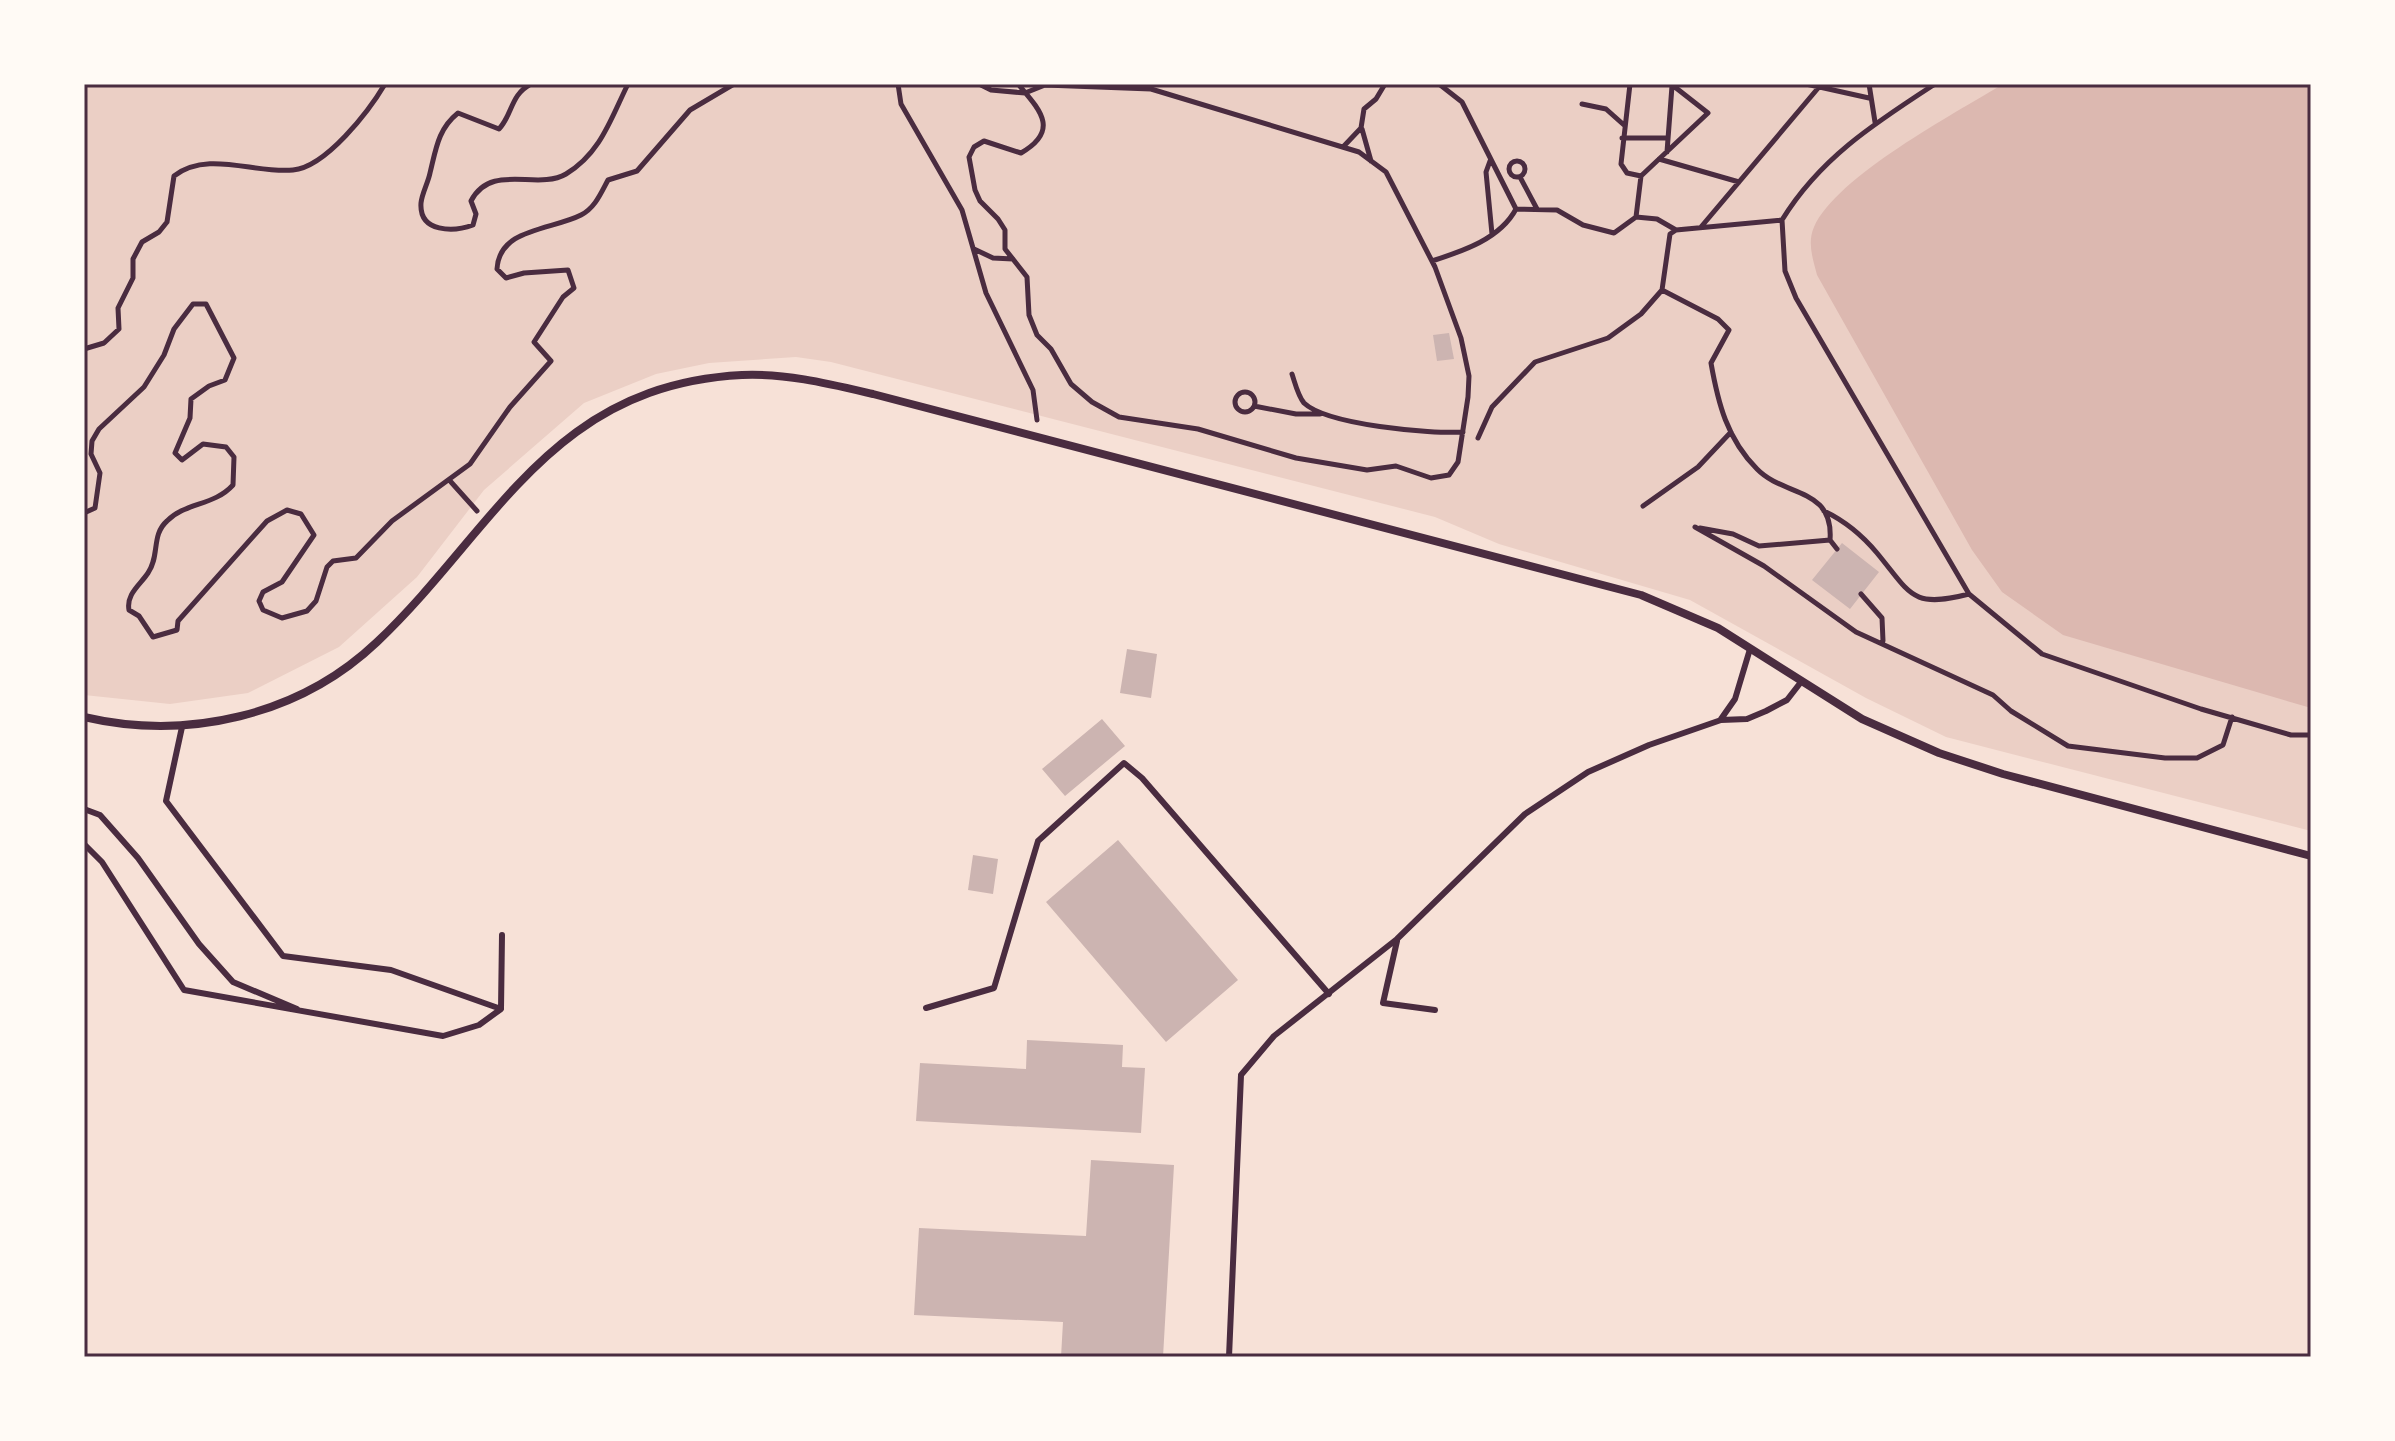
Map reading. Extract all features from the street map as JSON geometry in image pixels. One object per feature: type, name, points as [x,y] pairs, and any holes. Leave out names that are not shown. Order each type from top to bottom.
[{"type":"street","points":[[84,717],[155,728],[182,727],[244,716],[285,701],[355,661],[396,623],[525,474],[562,442],[596,419],[671,387],[742,375],[792,377],[861,391],[1641,595],[1687,613],[1862,719],[1952,757],[2003,774],[2311,856]]},
{"type":"lane","points":[[1721,720],[1735,699],[1750,649]]},
{"type":"lane","points":[[1229,1357],[1239,1192],[1241,1075],[1274,1036],[1397,939],[1525,814],[1588,772],[1649,745],[1721,720],[1747,719],[1766,711],[1787,700],[1801,682]]},
{"type":"lane","points":[[182,727],[166,801],[283,956],[391,970],[501,1009]]},
{"type":"lane","points":[[926,1008],[994,988],[1038,841],[1124,763],[1142,778],[1329,994]]},
{"type":"lane","points":[[84,809],[100,815],[138,858],[199,944],[233,982],[309,1014]]},
{"type":"lane","points":[[84,844],[102,862],[184,990],[443,1036],[479,1025],[501,1009]]},
{"type":"lane","points":[[501,1009],[502,935]]},
{"type":"lane","points":[[1397,939],[1383,1003],[1435,1010]]},
{"type":"path","points":[[84,349],[104,343],[119,329],[118,308],[133,278],[133,259],[142,242],[159,232],[167,222],[174,176],[195,163],[296,170],[329,153],[367,113],[385,84]]},
{"type":"path","points":[[531,84],[512,99],[506,122],[499,129],[458,113],[448,122],[438,138],[421,204],[425,218],[437,228],[455,232],[473,225],[476,214],[471,201],[477,190],[488,184],[509,178],[548,181],[567,174],[601,144],[628,84]]},
{"type":"path","points":[[84,513],[95,508],[99,497],[100,473],[91,454],[92,441],[99,429],[144,387],[164,355],[174,329],[193,304],[199,301],[206,304],[234,358],[225,380],[209,386],[191,399],[190,418],[175,453],[182,460],[203,444],[226,447],[234,457],[233,485],[210,503],[193,506],[165,521],[156,537],[155,561],[127,602],[129,610],[139,616],[153,637],[171,635],[192,604],[267,521],[287,510],[301,514],[310,523],[314,535],[282,582],[263,592],[259,601],[263,610],[282,618],[307,611],[316,601],[327,567],[333,561],[356,558],[392,521],[470,464],[510,407],[551,361],[534,342],[563,297],[574,288],[568,270],[524,273],[506,278],[497,269],[497,257],[517,236],[583,214],[596,202],[608,180],[637,171],[690,110],[734,84]]},
{"type":"path","points":[[898,84],[901,104],[962,210],[986,293],[1033,390],[1037,437]]},
{"type":"path","points":[[979,84],[991,90],[1025,93],[1045,85],[1151,89],[1359,152],[1386,172],[1432,261],[1461,338],[1469,376],[1458,462],[1449,475],[1431,478],[1396,466],[1367,470],[1296,458],[1198,429],[1119,417],[1092,402],[1071,384],[1051,349],[1037,335],[1029,315],[1027,277],[1005,249],[1005,230],[980,201],[969,157],[974,147],[984,141],[1021,153],[1033,146],[1043,129],[1044,116],[1025,93],[1018,84]]},
{"type":"path","points":[[1371,161],[1361,128],[1364,109],[1376,99],[1385,84]]},
{"type":"path","points":[[1439,84],[1462,102],[1481,134],[1490,160],[1516,209]]},
{"type":"path","points":[[1622,84],[1629,93]]},
{"type":"path","points":[[1630,84],[1621,164],[1627,173],[1641,176]]},
{"type":"path","points":[[1806,84],[1869,98]]},
{"type":"path","points":[[1869,84],[1875,122]]},
{"type":"path","points":[[1935,84],[1875,122],[1828,160],[1782,220],[1785,271],[1796,298],[1969,594],[2042,654],[2130,687],[2291,735],[2311,735]]},
{"type":"path","points":[[1667,153],[1671,85]]},
{"type":"path","points":[[1636,217],[1641,176],[1708,113],[1671,85]]},
{"type":"path","points":[[1700,228],[1819,87]]},
{"type":"path","points":[[1582,104],[1606,109],[1625,125]]},
{"type":"path","points":[[1343,148],[1361,128]]},
{"type":"path","points":[[1622,138],[1668,138]]},
{"type":"path","points":[[1659,159],[1739,182]]},
{"type":"path","points":[[1490,160],[1486,172],[1492,234]]},
{"type":"path","points":[[1520,177],[1537,209]]},
{"type":"path","points":[[1516,209],[1557,210],[1583,225],[1614,233],[1636,217],[1657,219],[1676,230]]},
{"type":"path","points":[[1432,261],[1492,234],[1508,224],[1516,209]]},
{"type":"path","points":[[1478,438],[1492,407],[1535,362],[1608,338],[1641,314],[1662,290],[1670,234],[1676,230],[1782,220]]},
{"type":"path","points":[[973,248],[993,258],[1013,259]]},
{"type":"path","points":[[1662,290],[1718,319],[1729,330],[1711,363],[1723,421],[1757,470],[1815,499],[1831,523],[1830,540],[1837,549]]},
{"type":"path","points":[[1292,374],[1302,401],[1321,414]]},
{"type":"path","points":[[1247,392],[1255,399],[1254,406],[1250,411],[1241,412],[1236,408],[1235,398],[1247,392]]},
{"type":"path","points":[[1254,406],[1402,429],[1463,432]]},
{"type":"path","points":[[1643,506],[1698,467],[1731,432]]},
{"type":"path","points":[[1824,511],[1846,521],[1877,553],[1903,589],[1925,600],[1945,600],[1969,594]]},
{"type":"path","points":[[1830,540],[1759,546],[1733,534],[1695,527],[1764,566],[1856,632],[1883,641],[1993,695],[2011,711],[2068,746],[2165,758],[2197,758],[2223,745],[2232,717]]},
{"type":"path","points":[[1861,594],[1882,618],[1883,641]]},
{"type":"shaded area","points":[[84,84],[2311,84],[2311,831],[1946,737],[1866,698],[1690,600],[1499,544],[1435,517],[831,362],[796,357],[709,363],[656,374],[584,403],[484,490],[417,577],[339,647],[248,693],[170,704],[84,695]]},
{"type":"shaded area","points":[[2003,84],[2311,84],[2311,708],[2063,635],[2002,592],[1972,550],[1817,275],[1811,251],[1814,227],[1846,187],[1899,148]]},
{"type":"building","points":[[1449,333],[1454,359],[1437,361],[1433,335]]},
{"type":"building","points":[[1842,543],[1879,572],[1850,609],[1812,580]]},
{"type":"building","points":[[1127,649],[1157,654],[1151,698],[1120,693]]},
{"type":"building","points":[[1102,719],[1125,746],[1065,796],[1042,769]]},
{"type":"building","points":[[1118,840],[1238,980],[1166,1042],[1046,902]]},
{"type":"building","points":[[973,855],[998,859],[993,894],[968,890]]},
{"type":"building","points":[[1027,1040],[1123,1045],[1122,1067],[1145,1068],[1141,1133],[916,1121],[920,1063],[1026,1069]]},
{"type":"building","points":[[1091,1160],[1174,1165],[1163,1357],[1061,1357],[1063,1322],[914,1315],[919,1228],[1086,1236]]}]
